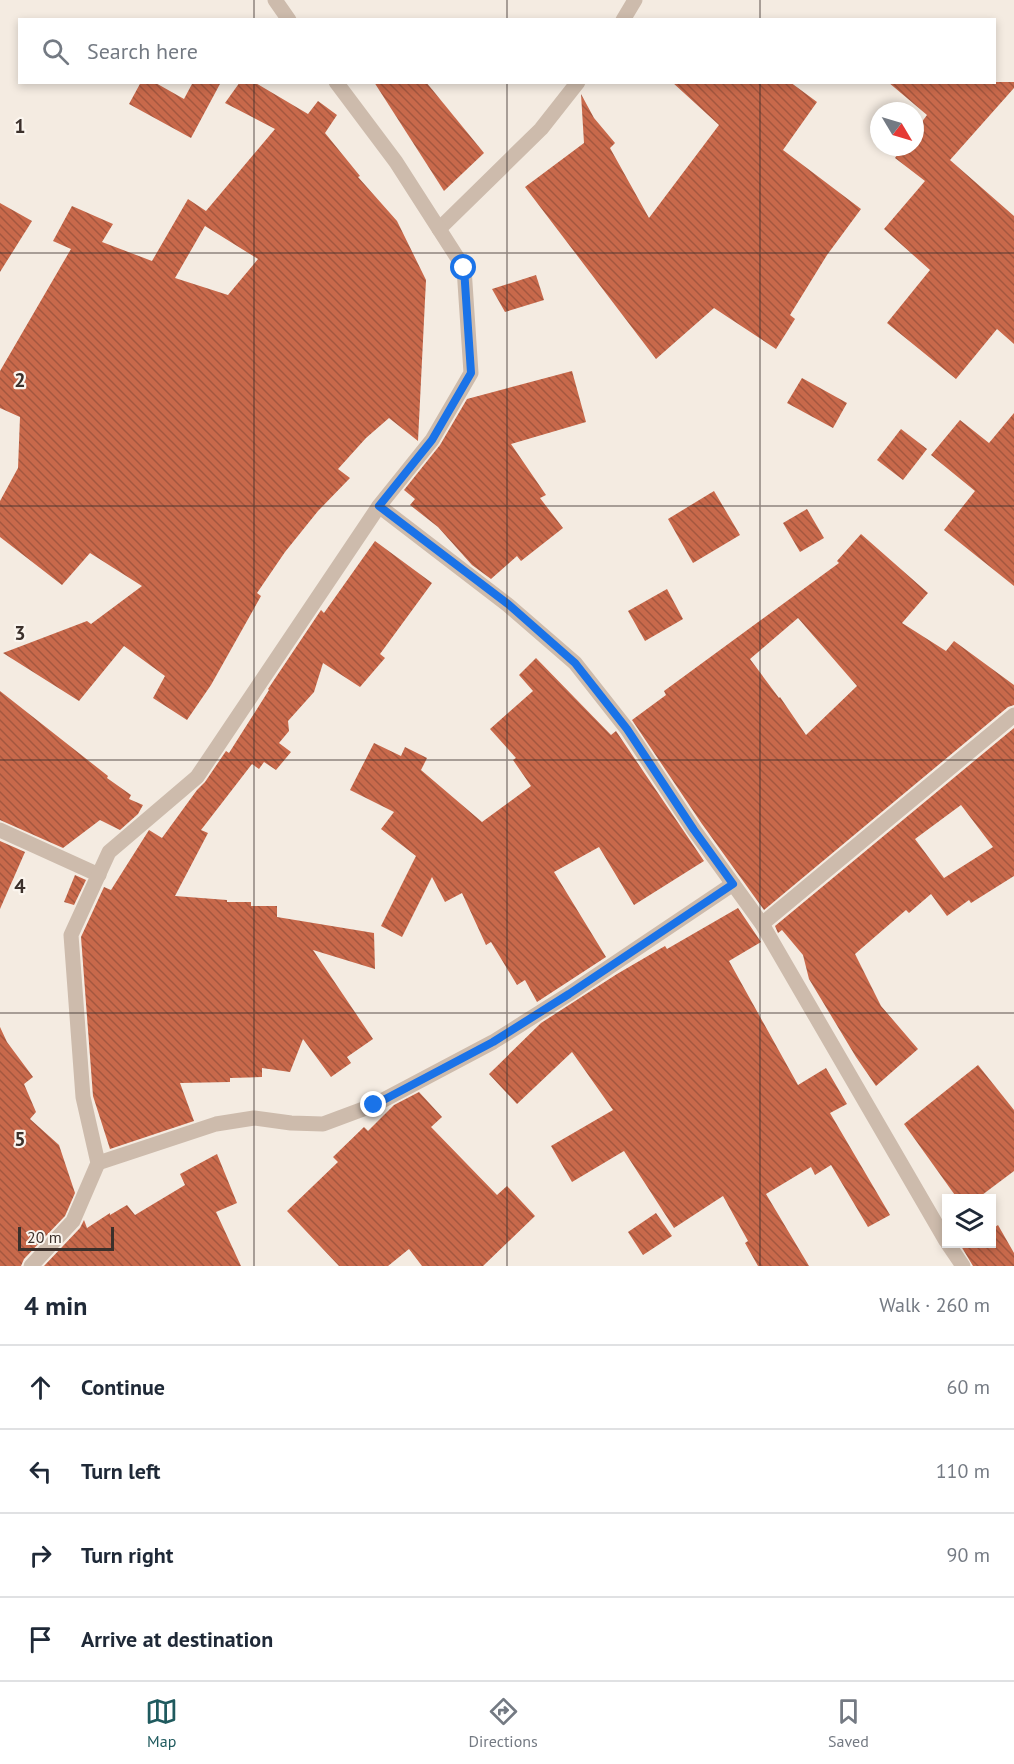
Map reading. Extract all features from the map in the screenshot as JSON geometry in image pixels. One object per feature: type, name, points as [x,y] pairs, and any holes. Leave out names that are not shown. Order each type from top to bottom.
[{"type":"street","points":[[275,0],[288,18]]},
{"type":"street","points":[[624,18],[634,0]]},
{"type":"street","points":[[32,1266],[73,1221],[98,1163],[83,1097],[71,935],[109,852],[197,777],[379,506],[432,440],[471,373],[464,268],[396,162],[338,84]]},
{"type":"street","points":[[439,229],[541,129],[576,84]]},
{"type":"street","points":[[379,506],[508,604],[575,663],[627,729],[694,830],[762,924],[942,1233]]},
{"type":"street","points":[[762,924],[1014,715]]},
{"type":"street","points":[[0,830],[99,875]]},
{"type":"street","points":[[98,1163],[216,1124],[255,1118],[291,1123],[323,1124],[374,1105],[493,1042],[733,884]]},
{"type":"street","points":[[951,1248],[963,1266]]},
{"type":"building","points":[[1014,82],[1014,88],[950,160],[1014,216],[1014,344],[997,329],[956,379],[887,323],[930,270],[884,229],[925,181],[895,158],[896,156],[924,156],[924,119],[927,115],[924,112],[924,102],[912,102],[890,84]]},
{"type":"building","points":[[140,84],[158,84],[184,99],[192,84],[220,84],[191,138],[129,104]]},
{"type":"building","points":[[239,84],[257,84],[308,114],[318,101],[337,115],[325,133],[360,176],[358,177],[397,221],[426,280],[418,441],[389,418],[366,438],[338,469],[350,478],[318,511],[285,552],[257,593],[261,596],[211,685],[187,720],[153,698],[165,676],[124,646],[79,701],[3,653],[87,621],[91,624],[142,586],[90,553],[62,585],[0,537],[0,501],[18,468],[20,417],[0,408],[0,371],[71,249],[53,241],[72,206],[113,224],[102,242],[152,261],[188,199],[206,211],[275,129],[225,103]],"holes":[[[205,226],[258,259],[228,295],[175,278]]]},
{"type":"building","points":[[375,84],[428,84],[484,153],[444,191]]},
{"type":"building","points":[[674,84],[793,84],[817,102],[783,150],[861,209],[827,255],[790,315],[795,319],[776,349],[714,308],[656,359],[525,187],[584,143],[581,94],[594,118],[615,143],[610,148],[649,218],[719,125]]},
{"type":"building","points":[[0,203],[32,221],[0,272]]},
{"type":"building","points":[[536,275],[544,300],[505,312],[492,289]]},
{"type":"building","points":[[572,371],[586,422],[511,444],[546,495],[540,498],[563,528],[521,561],[517,556],[491,579],[472,565],[438,527],[410,505],[415,499],[404,490],[440,445],[467,399]]},
{"type":"building","points":[[802,378],[847,403],[833,428],[787,403]]},
{"type":"building","points":[[1014,413],[1014,586],[944,530],[975,491],[931,455],[960,420],[989,443]]},
{"type":"building","points":[[901,429],[927,449],[903,480],[877,460]]},
{"type":"building","points":[[714,491],[740,535],[693,563],[668,519]]},
{"type":"building","points":[[807,509],[824,538],[800,552],[783,523]]},
{"type":"building","points":[[861,534],[928,593],[902,623],[946,651],[954,641],[1014,685],[1014,705],[1008,707],[764,910],[702,824],[632,720],[666,695],[664,691],[839,563],[837,561]],"holes":[[[798,618],[857,686],[806,735],[750,659]]]},
{"type":"building","points":[[375,541],[432,583],[380,654],[385,658],[360,687],[323,663],[314,692],[288,721],[289,731],[279,743],[291,752],[276,770],[264,762],[259,769],[252,764],[201,830],[208,833],[175,896],[227,900],[227,902],[251,902],[251,906],[277,906],[277,917],[374,933],[375,969],[313,950],[373,1039],[347,1057],[351,1063],[331,1077],[303,1039],[290,1072],[262,1068],[262,1077],[230,1078],[230,1082],[180,1083],[194,1121],[110,1149],[93,1096],[81,937],[104,887],[111,890],[149,830],[162,838],[226,751],[229,753],[268,689],[321,610],[324,613]]},
{"type":"building","points":[[667,589],[683,619],[645,641],[628,611]]},
{"type":"building","points":[[536,658],[611,735],[616,731],[704,861],[634,905],[599,847],[554,872],[606,957],[537,1002],[525,980],[517,985],[491,942],[486,945],[462,893],[445,902],[432,877],[402,937],[381,926],[416,856],[381,829],[394,812],[350,790],[374,743],[401,756],[405,747],[427,758],[421,770],[482,822],[531,786],[513,760],[516,758],[490,729],[533,691],[519,675]]},
{"type":"building","points":[[0,691],[131,795],[129,799],[143,805],[138,814],[120,830],[100,820],[63,848],[0,820]]},
{"type":"building","points":[[1014,728],[1014,876],[971,903],[969,900],[947,916],[931,894],[909,913],[906,910],[855,954],[881,1006],[918,1049],[876,1086],[809,979],[803,955],[782,930],[778,933],[775,926]],"holes":[[[961,805],[993,847],[944,878],[915,839]]]},
{"type":"building","points":[[0,841],[25,852],[0,909]]},
{"type":"building","points":[[75,875],[86,880],[74,905],[64,902]]},
{"type":"building","points":[[738,908],[761,942],[729,961],[798,1085],[826,1068],[847,1104],[830,1113],[890,1215],[868,1227],[831,1165],[815,1175],[811,1167],[766,1194],[809,1266],[758,1266],[745,1243],[748,1241],[723,1196],[674,1228],[624,1151],[572,1182],[551,1146],[613,1110],[572,1052],[517,1104],[489,1074],[541,1023],[617,974],[665,946],[667,949]]},
{"type":"building","points":[[0,1027],[7,1042],[33,1077],[24,1084],[36,1112],[30,1119],[59,1145],[75,1193],[65,1216],[24,1259],[21,1266],[0,1266]]},
{"type":"building","points":[[978,1065],[1014,1110],[1014,1171],[983,1194],[954,1194],[904,1124]]},
{"type":"building","points":[[419,1092],[442,1117],[431,1127],[497,1195],[507,1186],[535,1216],[483,1266],[422,1266],[409,1249],[388,1266],[339,1266],[287,1211],[338,1162],[333,1157],[364,1127],[368,1131],[394,1105]]},
{"type":"building","points":[[217,1154],[237,1203],[216,1212],[241,1266],[44,1266],[80,1228],[84,1220],[87,1228],[127,1205],[135,1215],[185,1185],[180,1174]]},
{"type":"building","points":[[656,1213],[672,1236],[643,1255],[628,1232]]},
{"type":"building","points":[[998,1225],[1014,1253],[1014,1266],[973,1266],[962,1248],[996,1248],[996,1226]]},
{"type":"route","points":[[374,1105],[493,1042],[733,884],[627,729],[575,663],[508,604],[379,506],[432,440],[471,373],[464,268]]}]
